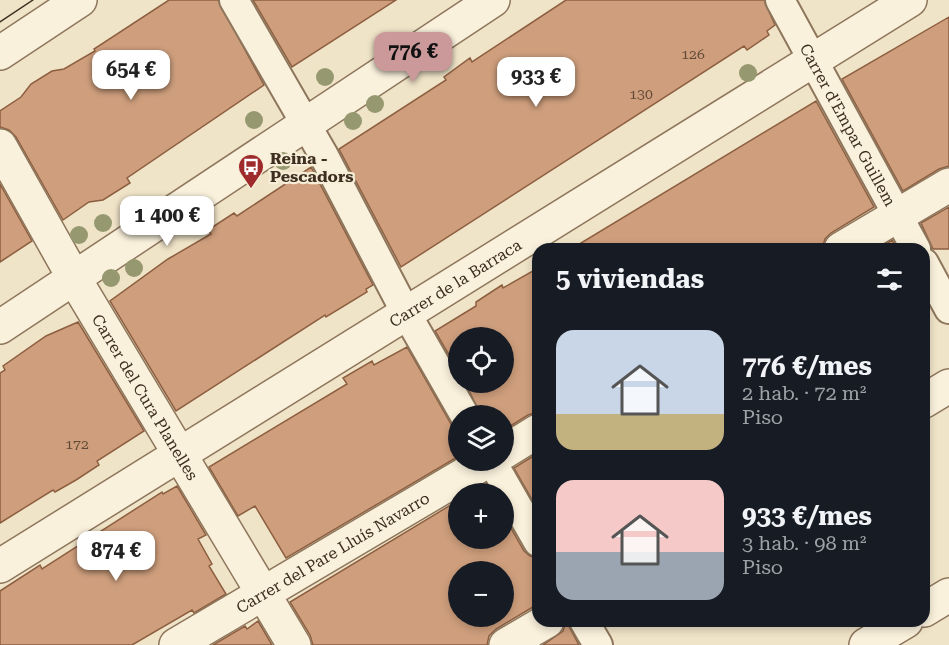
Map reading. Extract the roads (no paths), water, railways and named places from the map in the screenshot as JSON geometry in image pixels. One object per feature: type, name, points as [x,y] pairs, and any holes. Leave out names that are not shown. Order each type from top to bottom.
[{"type":"street","points":[[0,53],[80,0]]},
{"type":"street","points":[[234,0],[459,405]]},
{"type":"street","points":[[0,327],[493,0]]},
{"type":"street","name":"Carrer d'Empar Guillem","points":[[780,0],[913,243]]},
{"type":"street","name":"Carrer de la Barraca","points":[[0,566],[910,0]]},
{"type":"street","name":"Carrer del Cura Planelles","points":[[0,146],[74,278],[294,645]]},
{"type":"street","points":[[851,243],[949,185]]},
{"type":"street","points":[[930,274],[949,309]]},
{"type":"street","points":[[930,397],[949,386]]},
{"type":"street","points":[[514,446],[532,435]]},
{"type":"street","name":"Carrer del Pare Lluís Navarro","points":[[176,645],[471,471]]},
{"type":"street","points":[[496,471],[532,533]]},
{"type":"street","points":[[930,606],[949,595]]},
{"type":"street","points":[[506,645],[537,627]]},
{"type":"street","points":[[588,627],[598,645]]},
{"type":"street","points":[[866,645],[896,627]]},
{"type":"tram line","points":[[0,22],[33,0]]},
{"type":"place","name":"Reina - Pescadors","points":[[251,190]]}]
